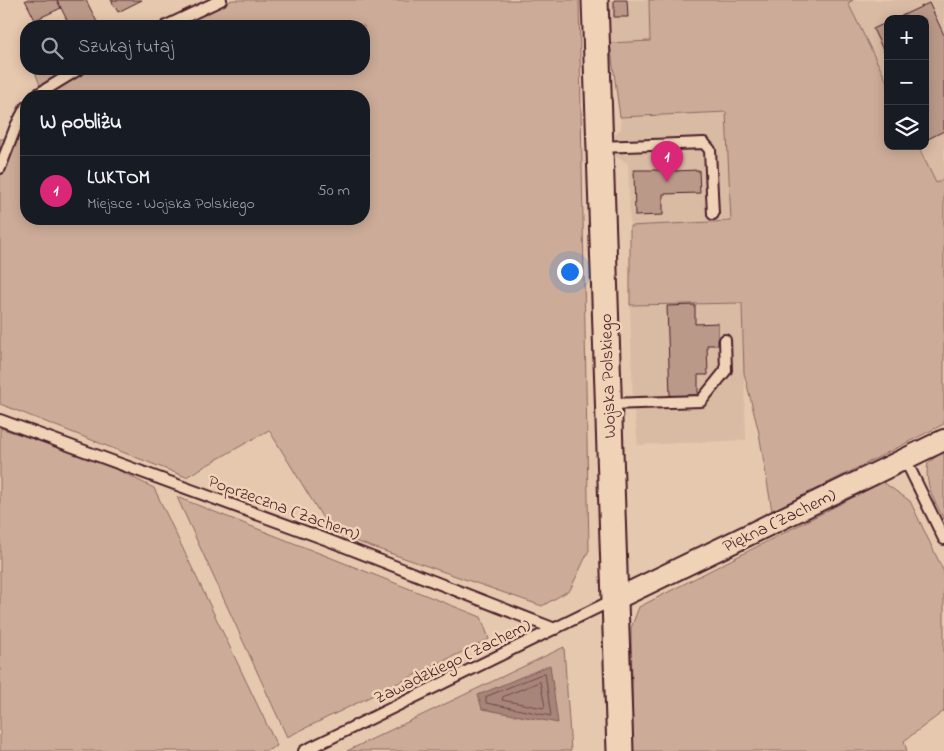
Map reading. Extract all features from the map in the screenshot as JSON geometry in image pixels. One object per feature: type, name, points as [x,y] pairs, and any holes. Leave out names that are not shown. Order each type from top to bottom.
[{"type":"street","name":"Wojska Polskiego","points":[[595,0],[620,751]]},
{"type":"street","name":"Piękna (Zachem)","points":[[614,600],[944,440]]},
{"type":"lane","points":[[179,20],[221,0]]},
{"type":"lane","points":[[45,90],[68,75]]},
{"type":"lane","points":[[0,168],[20,118]]},
{"type":"lane","points":[[600,147],[704,143],[710,150],[713,214]]},
{"type":"lane","points":[[608,404],[701,401],[726,370],[725,340]]},
{"type":"lane","name":"Poprzeczna (Zachem)","points":[[0,420],[325,539],[555,629]]},
{"type":"lane","points":[[905,459],[944,539]]},
{"type":"lane","name":"Zawadzkiego (Zachem)","points":[[304,751],[614,600]]},
{"type":"shaded area","points":[[232,0],[579,0],[589,550],[570,590],[542,606],[332,533],[269,430],[186,477],[0,404],[0,139],[20,138],[20,225],[370,225],[370,90],[42,90],[36,75],[370,75],[370,20],[190,20]]},
{"type":"shaded area","points":[[608,0],[649,0],[650,42],[610,43]]},
{"type":"shaded area","points":[[649,0],[853,0],[848,3],[884,76],[884,150],[920,150],[936,183],[944,179],[944,424],[772,511],[759,433],[744,373],[742,303],[630,305],[630,226],[731,221],[726,112],[620,117],[610,43],[650,41]]},
{"type":"shaded area","points":[[853,0],[944,0],[944,179],[935,183],[919,150],[929,150],[929,15],[884,15],[884,78],[848,3]]},
{"type":"shaded area","points":[[726,112],[731,221],[630,226],[628,163],[616,157],[615,134],[621,129],[620,117]]},
{"type":"shaded area","points":[[742,303],[746,440],[638,445],[633,402],[630,305]]},
{"type":"shaded area","points":[[0,428],[100,461],[154,488],[277,746],[266,751],[0,751]]},
{"type":"shaded area","points":[[944,450],[944,519],[931,492],[927,471],[928,463]]},
{"type":"shaded area","points":[[883,482],[910,501],[944,572],[944,711],[904,741],[907,751],[633,751],[631,628],[639,607]]},
{"type":"shaded area","points":[[177,497],[481,617],[489,639],[287,737]]},
{"type":"shaded area","points":[[564,647],[571,751],[347,751]]},
{"type":"water","points":[[550,665],[558,723],[482,709],[478,695]]},
{"type":"building","points":[[25,0],[57,0],[61,8],[35,20]]},
{"type":"building","points":[[57,0],[86,0],[96,20],[67,20]]},
{"type":"building","points":[[111,0],[142,0],[118,12]]},
{"type":"building","points":[[614,0],[627,0],[628,17],[614,17]]},
{"type":"building","points":[[929,3],[944,35],[944,131],[929,138],[929,15],[904,15]]},
{"type":"building","points":[[884,24],[884,52],[873,29]]},
{"type":"building","points":[[674,161],[675,171],[699,170],[700,193],[663,194],[663,215],[635,216],[634,170],[661,170],[661,162]]},
{"type":"building","points":[[695,305],[695,324],[718,323],[718,345],[707,345],[708,375],[698,375],[698,395],[670,396],[667,306]]},
{"type":"place","name":"LUKTOM","points":[[667,182]]}]
